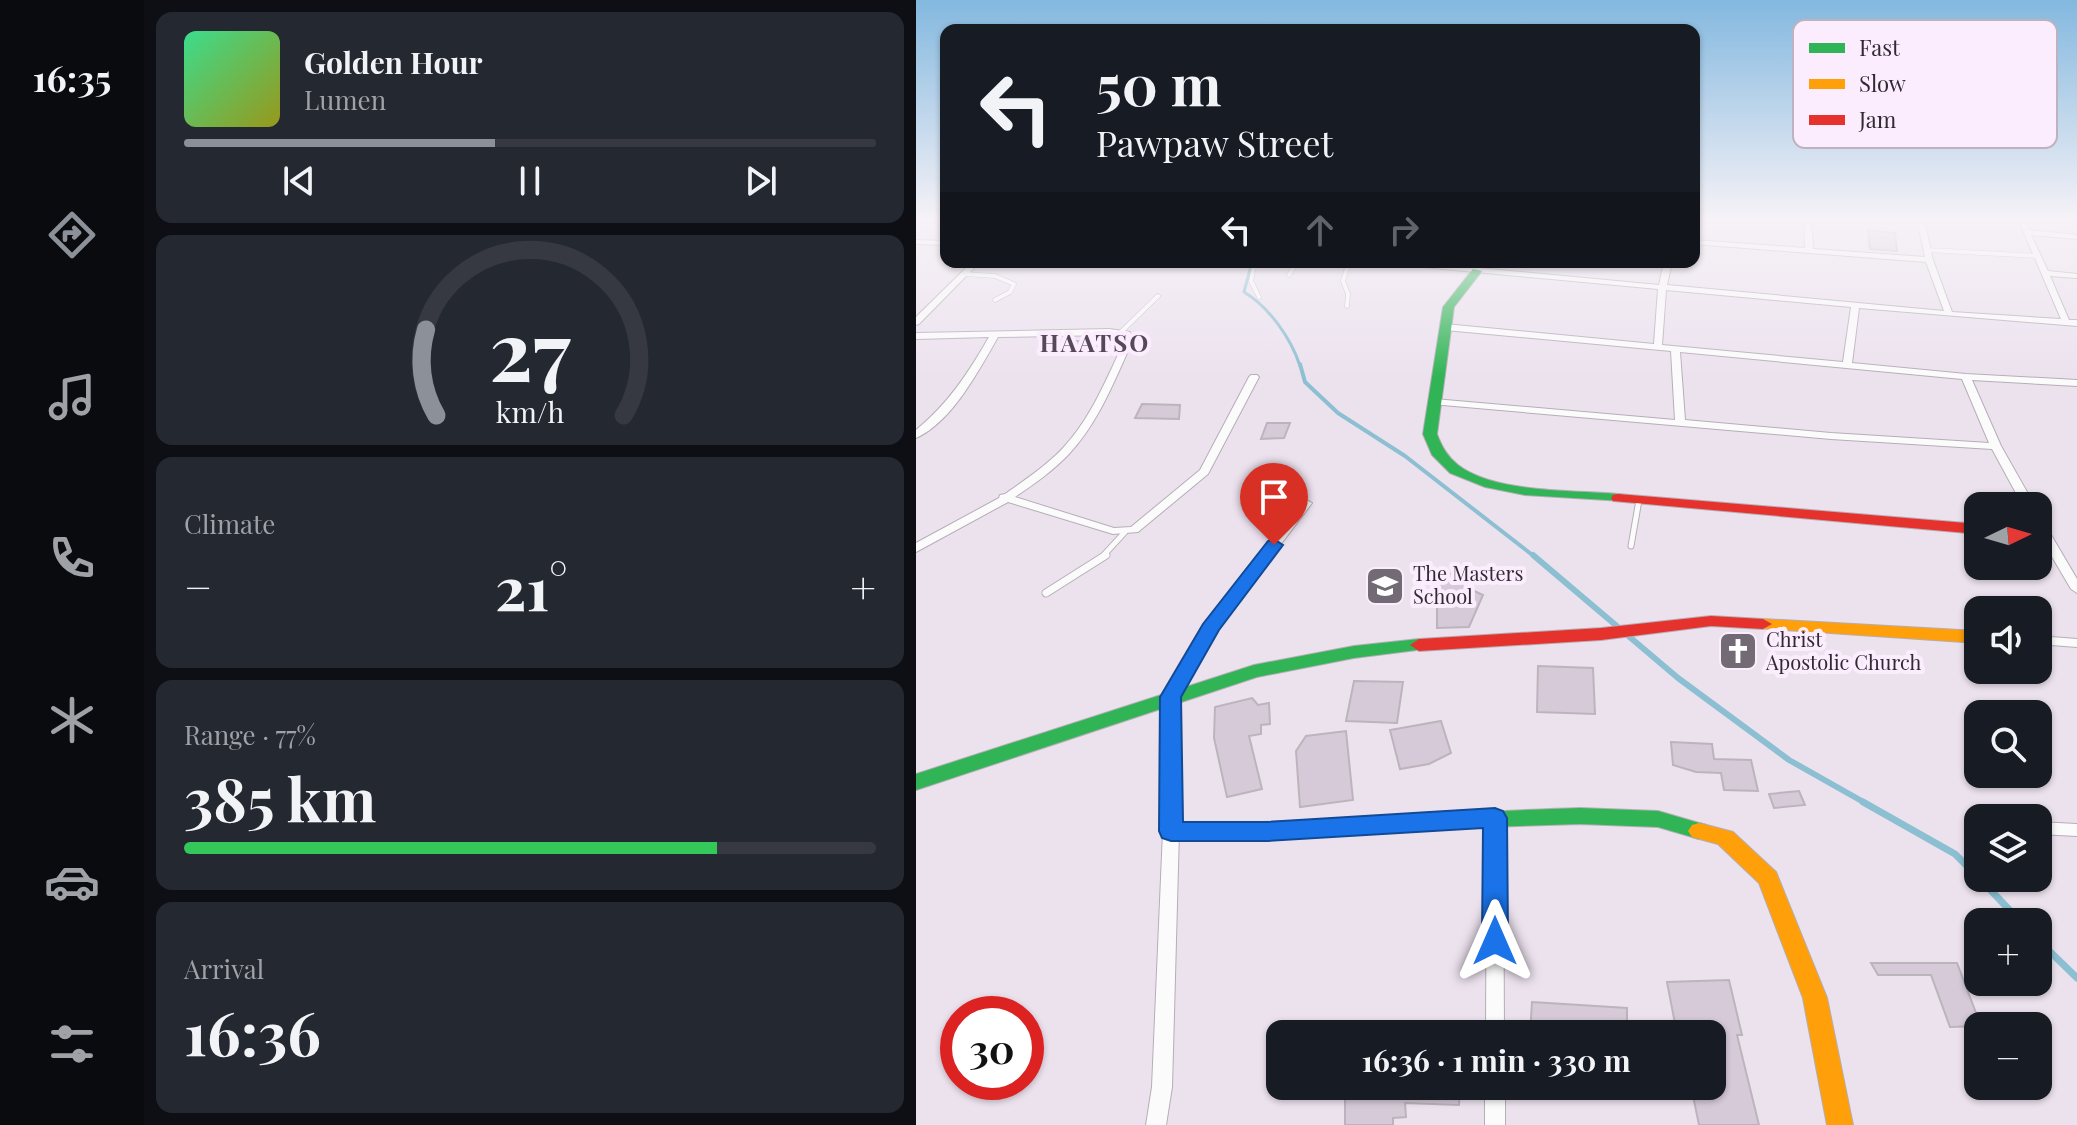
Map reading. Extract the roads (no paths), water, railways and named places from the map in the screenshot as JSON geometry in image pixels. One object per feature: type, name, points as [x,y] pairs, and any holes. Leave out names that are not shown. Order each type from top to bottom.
[{"type":"street","points":[[916,322],[966,272]]},
{"type":"street","points":[[1477,272],[1449,307],[1430,434],[1432,447],[1453,469],[1469,478],[1489,484],[1639,500],[1964,528]]},
{"type":"street","points":[[1482,272],[2077,323]]},
{"type":"street","points":[[1658,347],[1658,320],[1666,272]]},
{"type":"street","points":[[1933,272],[1949,314]]},
{"type":"street","points":[[2066,322],[2044,273],[2077,276]]},
{"type":"street","points":[[1847,365],[1855,306]]},
{"type":"street","points":[[1445,327],[1966,377],[2077,383]]},
{"type":"street","points":[[916,336],[1121,332],[1127,334],[1129,340],[1082,431],[1055,461],[1004,497],[916,548]]},
{"type":"street","points":[[916,435],[959,398],[996,333]]},
{"type":"street","points":[[1675,349],[1680,424]]},
{"type":"street","points":[[1004,497],[1113,531],[1125,532],[1146,524],[1204,472],[1254,377]]},
{"type":"street","points":[[1966,377],[1996,446],[2021,492]]},
{"type":"street","points":[[1434,402],[1680,424],[1996,446]]},
{"type":"street","points":[[1156,1125],[1162,1087],[1171,831],[1170,697],[1210,628],[1306,503]]},
{"type":"street","points":[[2052,548],[2077,589]]},
{"type":"street","points":[[916,782],[1254,671],[1354,652],[1454,641],[1601,634],[1669,624],[1769,622],[1964,636]]},
{"type":"street","points":[[2052,641],[2077,643]]},
{"type":"street","points":[[1171,831],[1267,832],[1495,818],[1658,819],[1725,838],[1768,878],[1815,998],[1840,1125]]},
{"type":"street","points":[[1495,818],[1495,1020]]},
{"type":"street","points":[[2052,829],[2077,830]]},
{"type":"street","points":[[1495,1100],[1495,1125]]},
{"type":"lane","points":[[1253,272],[1251,281],[1259,297]]},
{"type":"lane","points":[[1289,275],[1291,272]]},
{"type":"lane","points":[[1346,272],[1343,281],[1348,294],[1347,306]]},
{"type":"lane","points":[[964,274],[995,276],[1014,284],[1010,292],[995,300]]},
{"type":"lane","points":[[1121,332],[1158,296]]},
{"type":"lane","points":[[1631,546],[1639,500]]},
{"type":"lane","points":[[1046,593],[1108,553],[1125,532]]},
{"type":"waterway","points":[[1249,272],[1244,292],[1278,324],[1300,366]]},
{"type":"waterway","points":[[1300,364],[1305,382],[1338,413],[1405,456],[1535,557]]},
{"type":"waterway","points":[[1533,555],[1678,678],[1789,760],[1867,804]]},
{"type":"waterway","points":[[1863,802],[1955,854],[1964,863]]},
{"type":"waterway","points":[[1992,892],[2008,908]]},
{"type":"waterway","points":[[2052,954],[2077,978]]},
{"type":"place","name":"The Masters School","points":[[1385,586]]},
{"type":"place","name":"Christ Apostolic Church","points":[[1738,651]]},
{"type":"district","name":"HAATSO","points":[[1095,344]]}]
